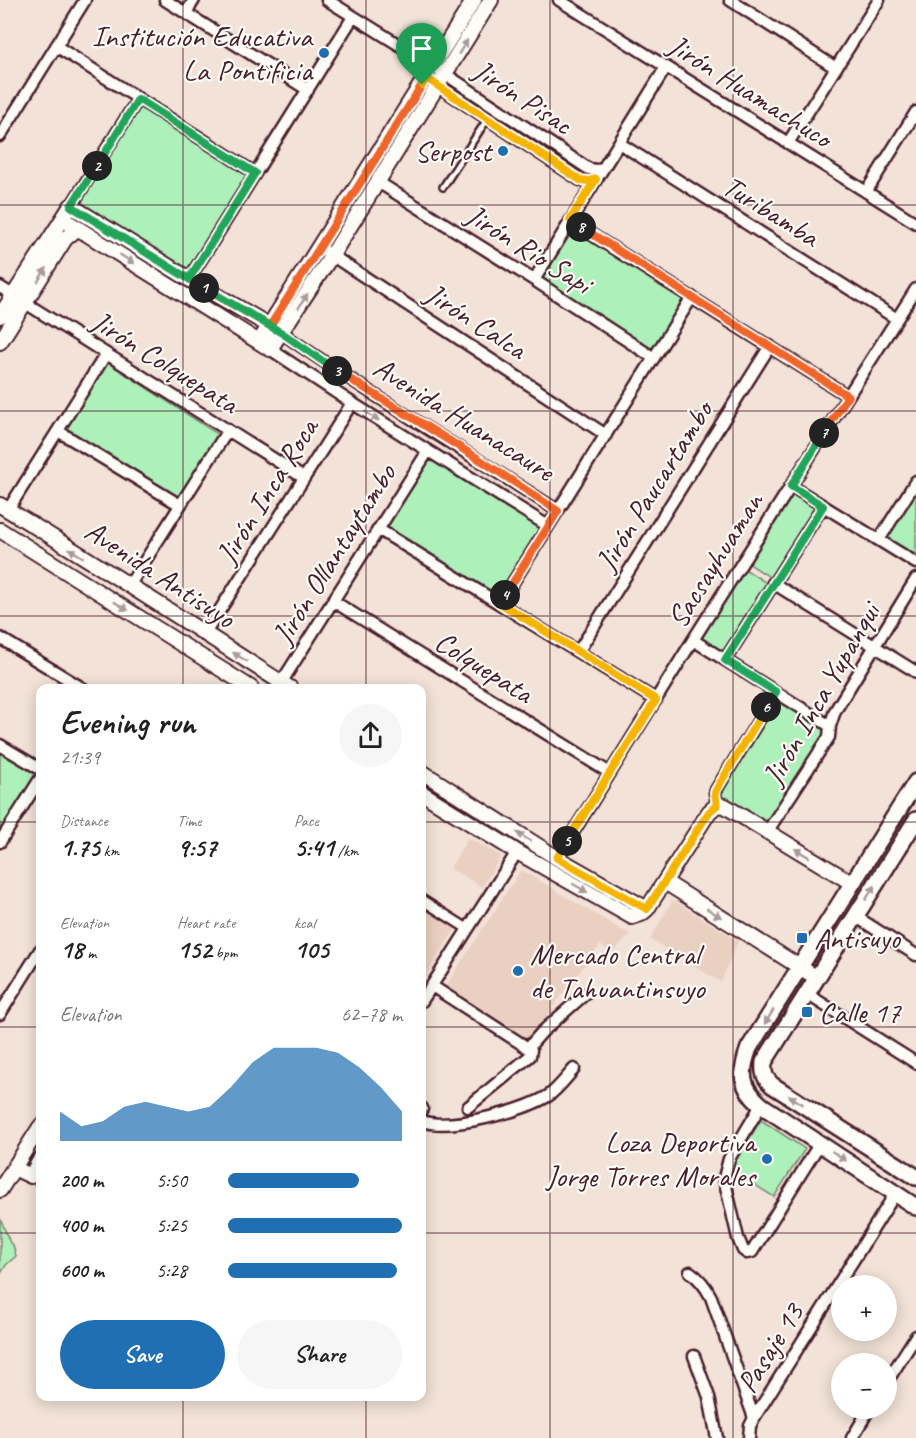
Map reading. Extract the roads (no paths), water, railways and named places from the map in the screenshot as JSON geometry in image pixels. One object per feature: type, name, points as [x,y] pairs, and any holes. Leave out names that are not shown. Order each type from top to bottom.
[{"type":"main road","points":[[916,782],[749,1048],[742,1074],[746,1088],[761,1105],[916,1208]]},
{"type":"main road","points":[[916,820],[911,840],[855,916],[764,1062],[763,1072],[772,1085],[916,1177]]},
{"type":"street","points":[[0,136],[85,0]]},
{"type":"street","points":[[165,0],[308,90]]},
{"type":"street","points":[[186,13],[194,0]]},
{"type":"street","name":"Jirón Pisac","points":[[327,0],[442,80],[589,169],[603,169]]},
{"type":"street","points":[[276,330],[319,248],[474,0]]},
{"type":"street","points":[[265,346],[332,255],[492,0]]},
{"type":"street","name":"Jirón Huamachuco","points":[[559,0],[916,223]]},
{"type":"street","points":[[730,0],[836,68]]},
{"type":"street","points":[[788,143],[879,0]]},
{"type":"street","points":[[189,279],[354,17]]},
{"type":"street","points":[[56,46],[255,173]]},
{"type":"street","points":[[534,280],[666,67]]},
{"type":"street","name":"Jirón Pisac","points":[[442,80],[488,118],[580,180],[596,179]]},
{"type":"street","points":[[0,315],[138,99]]},
{"type":"street","points":[[866,192],[916,112]]},
{"type":"street","name":"Turibamba","points":[[619,143],[897,319]]},
{"type":"street","name":"Jirón Rio Sapi","points":[[378,182],[654,358]]},
{"type":"street","points":[[71,206],[276,330]]},
{"type":"street","points":[[63,219],[548,526]]},
{"type":"street","name":"Jirón Rio Sapi","points":[[570,220],[848,396]]},
{"type":"street","points":[[0,342],[64,239],[78,228]]},
{"type":"street","name":"Jirón Calca","points":[[319,248],[606,435]]},
{"type":"street","name":"Jirón Colquepata","points":[[0,287],[304,478]]},
{"type":"street","name":"Sacsayhuaman","points":[[557,858],[916,289]]},
{"type":"street","points":[[500,603],[692,297]]},
{"type":"street","name":"Avenida Huanacaure","points":[[276,330],[558,511]]},
{"type":"street","name":"Jirón Paucartambo","points":[[578,652],[770,346]]},
{"type":"street","points":[[4,508],[58,430],[106,354]]},
{"type":"street","name":"Jirón Inca Roca","points":[[204,635],[352,403]]},
{"type":"street","points":[[58,430],[180,505]]},
{"type":"street","points":[[129,585],[228,430]]},
{"type":"street","name":"Jirón Ollantaytambo","points":[[287,684],[333,601],[428,451]]},
{"type":"street","points":[[879,540],[916,481]]},
{"type":"street","points":[[791,486],[916,563]]},
{"type":"street","points":[[725,660],[823,506]]},
{"type":"street","name":"Avenida Antisuyo","points":[[4,508],[283,684]]},
{"type":"street","points":[[378,529],[656,700]]},
{"type":"street","name":"Avenida Antisuyo","points":[[0,530],[245,684]]},
{"type":"street","name":"Jirón Inca Yupanqui","points":[[767,832],[829,737],[835,711],[916,579]]},
{"type":"street","points":[[773,583],[916,672]]},
{"type":"street","name":"Colquepata","points":[[333,601],[610,773]]},
{"type":"street","points":[[0,638],[75,684]]},
{"type":"street","points":[[693,640],[830,726]]},
{"type":"street","name":"Jirón Inca Yupanqui","points":[[717,805],[716,790],[776,692]]},
{"type":"street","points":[[0,745],[36,767]]},
{"type":"street","points":[[426,775],[557,858],[647,909]]},
{"type":"street","points":[[0,842],[36,785]]},
{"type":"street","points":[[426,795],[517,852],[629,916],[636,916],[647,909],[709,812],[717,805],[725,806],[852,884]]},
{"type":"street","points":[[426,995],[517,852]]},
{"type":"street","points":[[665,882],[817,978]]},
{"type":"street","points":[[426,903],[468,929]]},
{"type":"street","points":[[855,916],[916,955]]},
{"type":"street","points":[[0,1014],[36,956]]},
{"type":"street","points":[[432,986],[529,1052]]},
{"type":"street","points":[[468,1107],[529,1052],[542,1032],[585,994]]},
{"type":"street","points":[[807,994],[916,1063]]},
{"type":"street","points":[[426,1122],[448,1124],[514,1110],[555,1091],[574,1069]]},
{"type":"street","points":[[761,1105],[729,1159],[724,1178],[738,1238],[743,1250],[747,1253],[752,1252],[820,1143]]},
{"type":"street","points":[[1,1187],[36,1133]]},
{"type":"street","points":[[14,1168],[36,1178]]},
{"type":"street","name":"Pasaje 13","points":[[749,1438],[750,1426],[754,1418],[895,1194]]},
{"type":"street","points":[[690,1272],[696,1276],[711,1297],[754,1418]]},
{"type":"street","points":[[897,1366],[916,1336]]},
{"type":"street","points":[[694,1356],[709,1397],[717,1438]]},
{"type":"street","points":[[852,1438],[863,1419]]},
{"type":"lane","points":[[443,187],[488,118]]},
{"type":"place","name":"Institución Educativa La Pontificia","points":[[324,53]]},
{"type":"place","name":"Serpost","points":[[503,151]]},
{"type":"place","name":"Antisuyo","points":[[802,938]]},
{"type":"place","name":"Mercado Central de Tahuantinsuyo","points":[[518,971]]},
{"type":"place","name":"Calle 17","points":[[807,1012]]},
{"type":"place","name":"Loza Deportiva Jorge Torres Morales","points":[[767,1159]]}]
